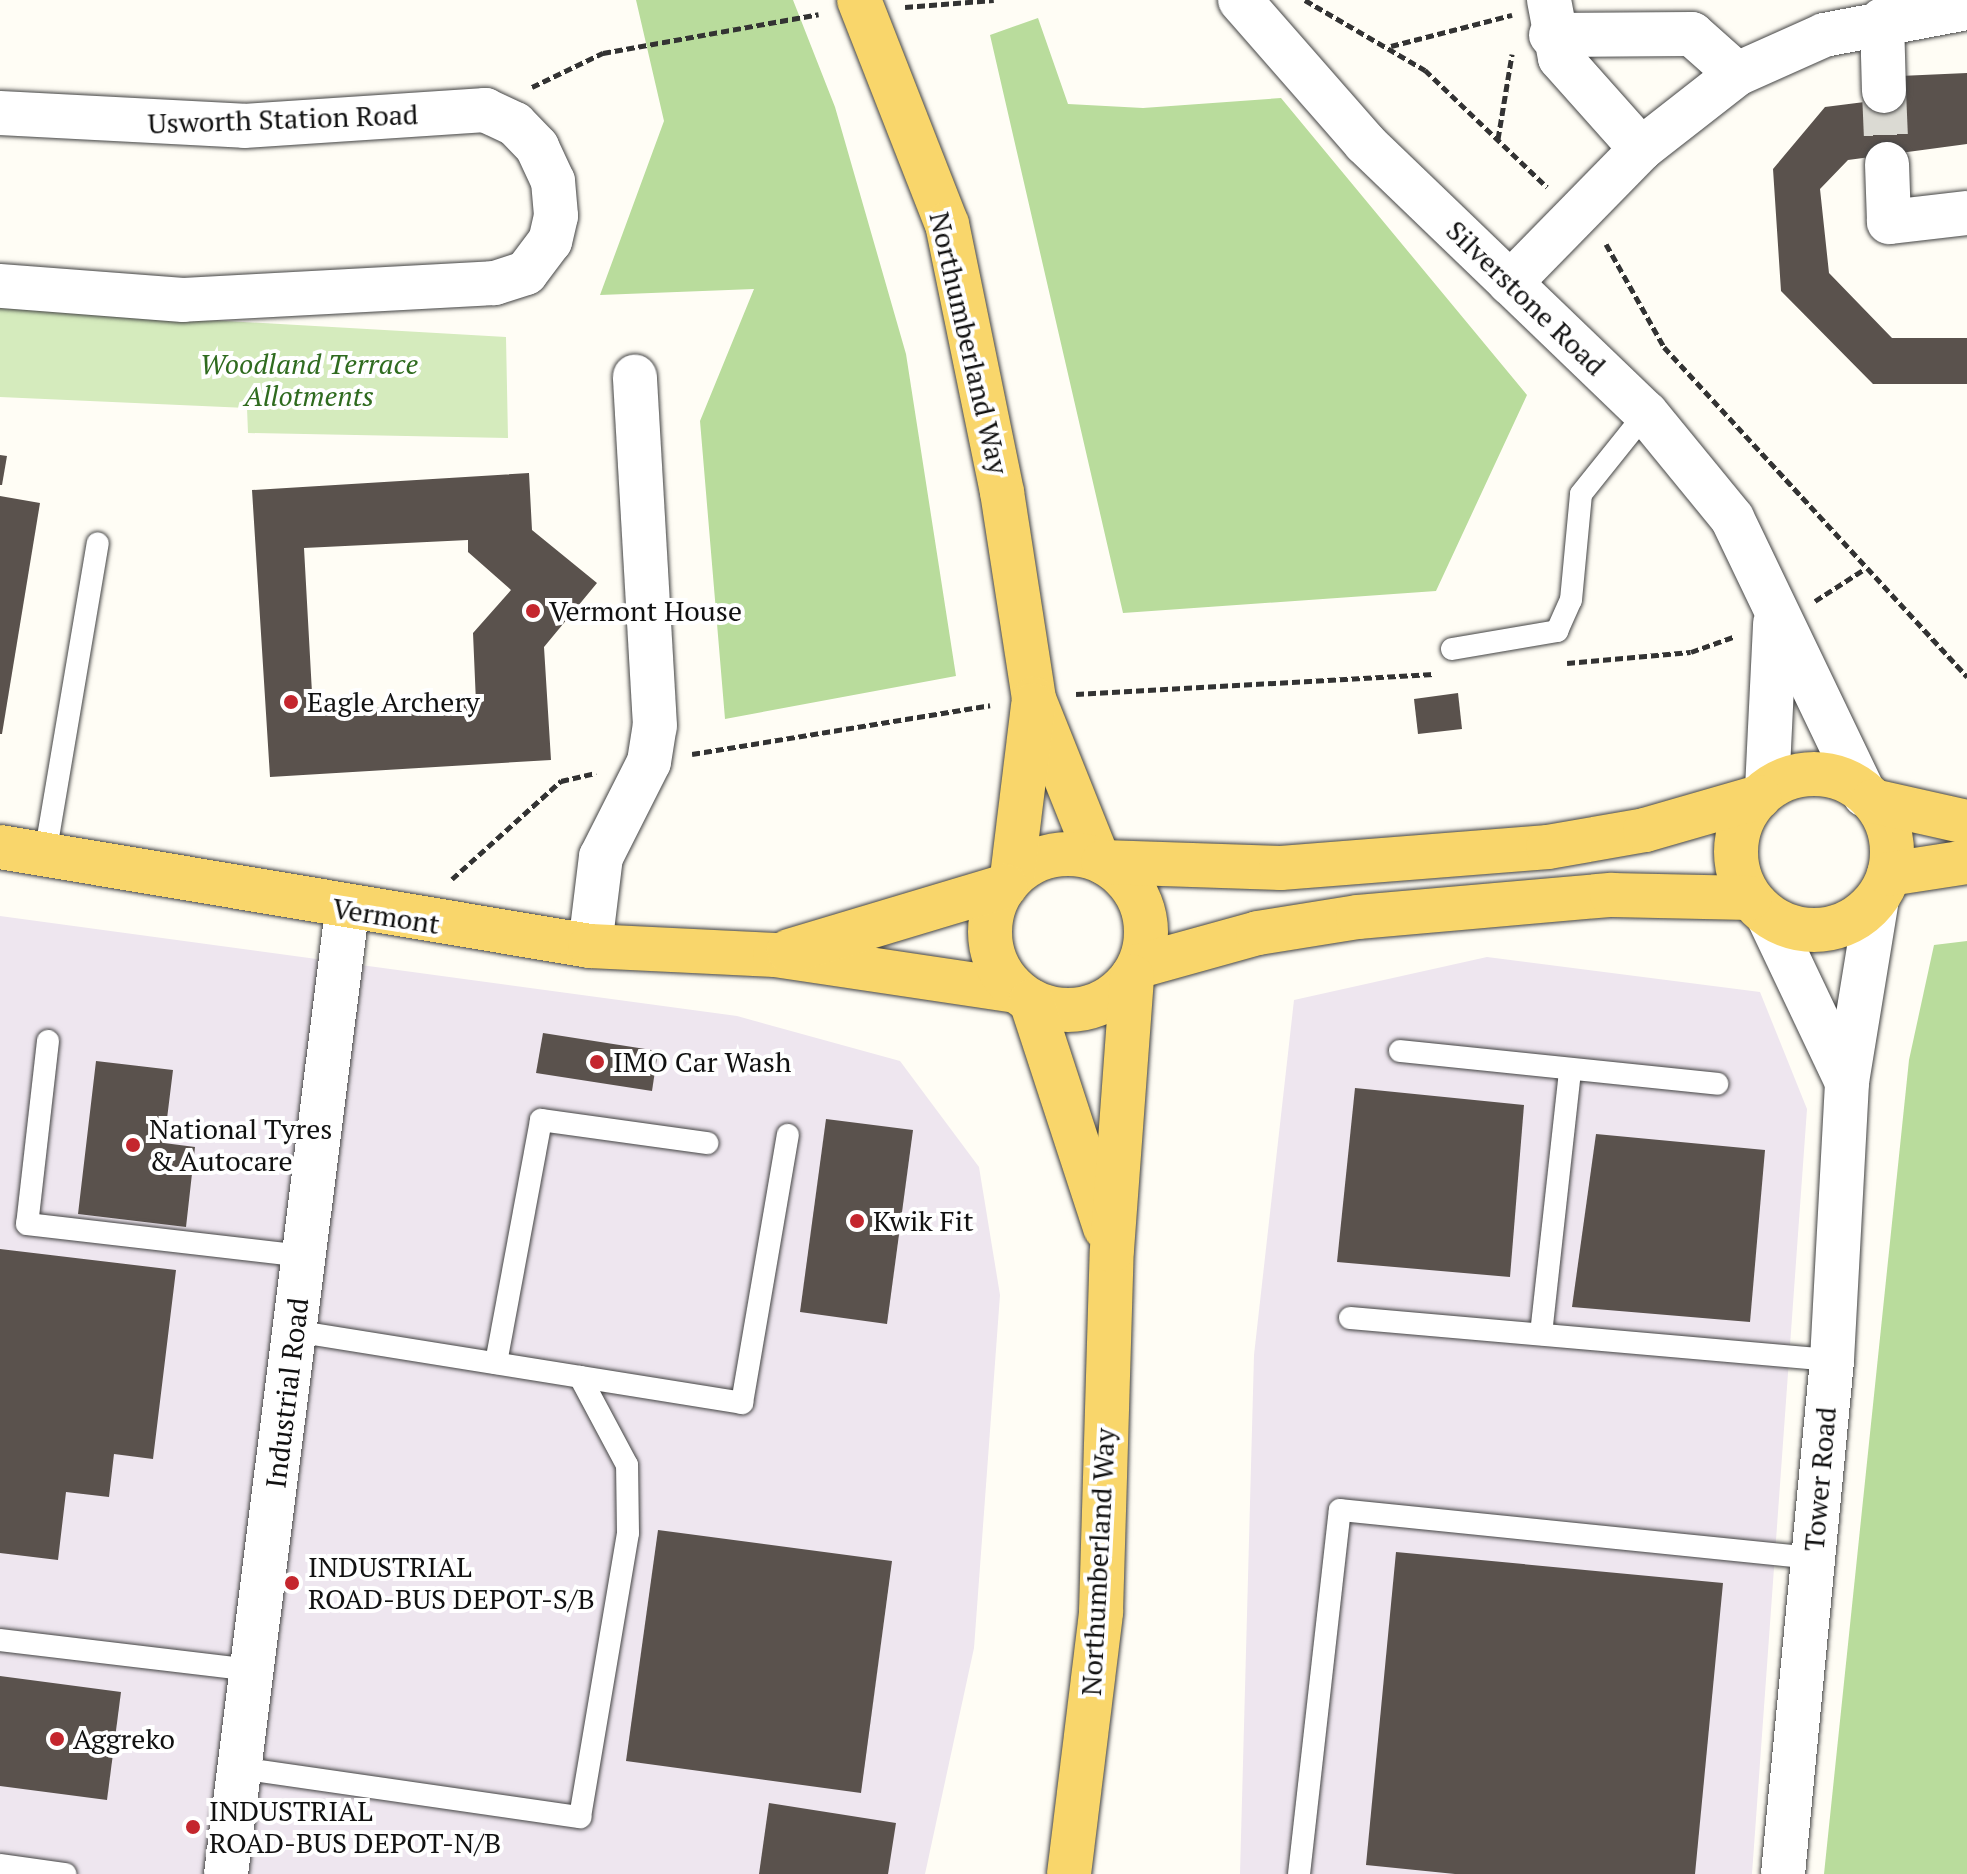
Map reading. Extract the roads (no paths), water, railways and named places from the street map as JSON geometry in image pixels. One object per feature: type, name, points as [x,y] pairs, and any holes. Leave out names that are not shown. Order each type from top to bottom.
[{"type":"main road","name":"Northumberland Way","points":[[843,7],[947,224],[1002,492],[1034,699],[1100,861]]},
{"type":"main road","name":"Northumberland Way","points":[[1009,881],[1034,699]]},
{"type":"main road","points":[[1967,822],[1869,798],[1834,777],[1811,774],[1763,793],[1645,830],[1548,847],[1281,868],[1100,861],[1053,855],[1009,881],[994,906],[992,952],[1024,996],[1086,1007],[1136,971],[1258,933],[1358,917],[1612,895],[1759,907],[1814,930],[1838,927],[1883,887],[1967,862]]},
{"type":"main road","points":[[1759,907],[1736,857],[1746,814],[1763,793]]},
{"type":"main road","points":[[1869,798],[1892,848],[1883,887]]},
{"type":"main road","name":"Vermont","points":[[0,847],[347,911],[590,946],[775,955],[1024,996]]},
{"type":"main road","points":[[1100,861],[1137,895],[1146,930],[1136,971]]},
{"type":"main road","name":"Vermont","points":[[775,955],[1009,881]]},
{"type":"main road","name":"Northumberland Way","points":[[1069,1874],[1101,1612],[1112,1250],[1136,971]]},
{"type":"main road","name":"Northumberland Way","points":[[1024,996],[1112,1250]]},
{"type":"street","name":"Silverstone Road","points":[[1240,0],[1365,143],[1646,413],[1732,518],[1776,621],[1869,798]]},
{"type":"street","points":[[1510,283],[1641,149],[1737,74],[1777,51],[1882,20],[1967,8]]},
{"type":"street","points":[[1882,20],[1884,91]]},
{"type":"street","points":[[1533,26],[1579,85],[1641,149]]},
{"type":"street","points":[[1533,26],[1692,34],[1737,74]]},
{"type":"street","name":"Usworth Station Road","points":[[0,113],[244,126],[500,117],[553,181],[556,216],[550,241],[516,276],[246,299],[0,286]]},
{"type":"street","points":[[1887,164],[1889,222],[1967,213]]},
{"type":"street","points":[[590,946],[601,857],[649,762],[655,726],[635,377]]},
{"type":"street","name":"Silverstone Road","points":[[1763,793],[1776,621]]},
{"type":"street","name":"Tower Road","points":[[1783,1874],[1832,1360],[1847,1082],[1883,887]]},
{"type":"street","name":"Tower Road","points":[[1759,907],[1847,1082]]},
{"type":"street","name":"Industrial Road","points":[[226,1874],[347,911]]},
{"type":"lane","points":[[1452,649],[1557,631],[1571,600],[1581,494],[1646,413]]},
{"type":"lane","points":[[45,855],[98,543]]},
{"type":"lane","points":[[48,1041],[27,1224],[304,1256]]},
{"type":"lane","points":[[1400,1051],[1570,1072],[1717,1084]]},
{"type":"lane","points":[[1541,1334],[1570,1072]]},
{"type":"lane","points":[[496,1363],[541,1120],[707,1143]]},
{"type":"lane","points":[[294,1331],[742,1403],[788,1135]]},
{"type":"lane","points":[[1350,1318],[1832,1360]]},
{"type":"lane","points":[[239,1768],[580,1817],[628,1533],[627,1465],[580,1377]]},
{"type":"lane","points":[[1299,1874],[1340,1510],[1813,1558]]},
{"type":"lane","points":[[0,1640],[252,1670]]},
{"type":"lane","points":[[0,1865],[65,1874]]},
{"type":"tunnel","points":[[1884,91],[1887,164]]},
{"type":"place","name":"Vermont House","points":[[533,611]]},
{"type":"place","name":"Eagle Archery","points":[[291,702]]},
{"type":"place","name":"IMO Car Wash","points":[[597,1062]]},
{"type":"place","name":"National Tyres & Autocare","points":[[133,1145]]},
{"type":"place","name":"Kwik Fit","points":[[857,1221]]},
{"type":"place","name":"INDUSTRIAL ROAD-BUS DEPOT-S/B","points":[[292,1583]]},
{"type":"place","name":"Aggreko","points":[[57,1739]]},
{"type":"place","name":"INDUSTRIAL ROAD-BUS DEPOT-N/B","points":[[193,1827]]},
{"type":"park label","name":"Woodland Terrace Allotments","points":[[309,380]]}]
